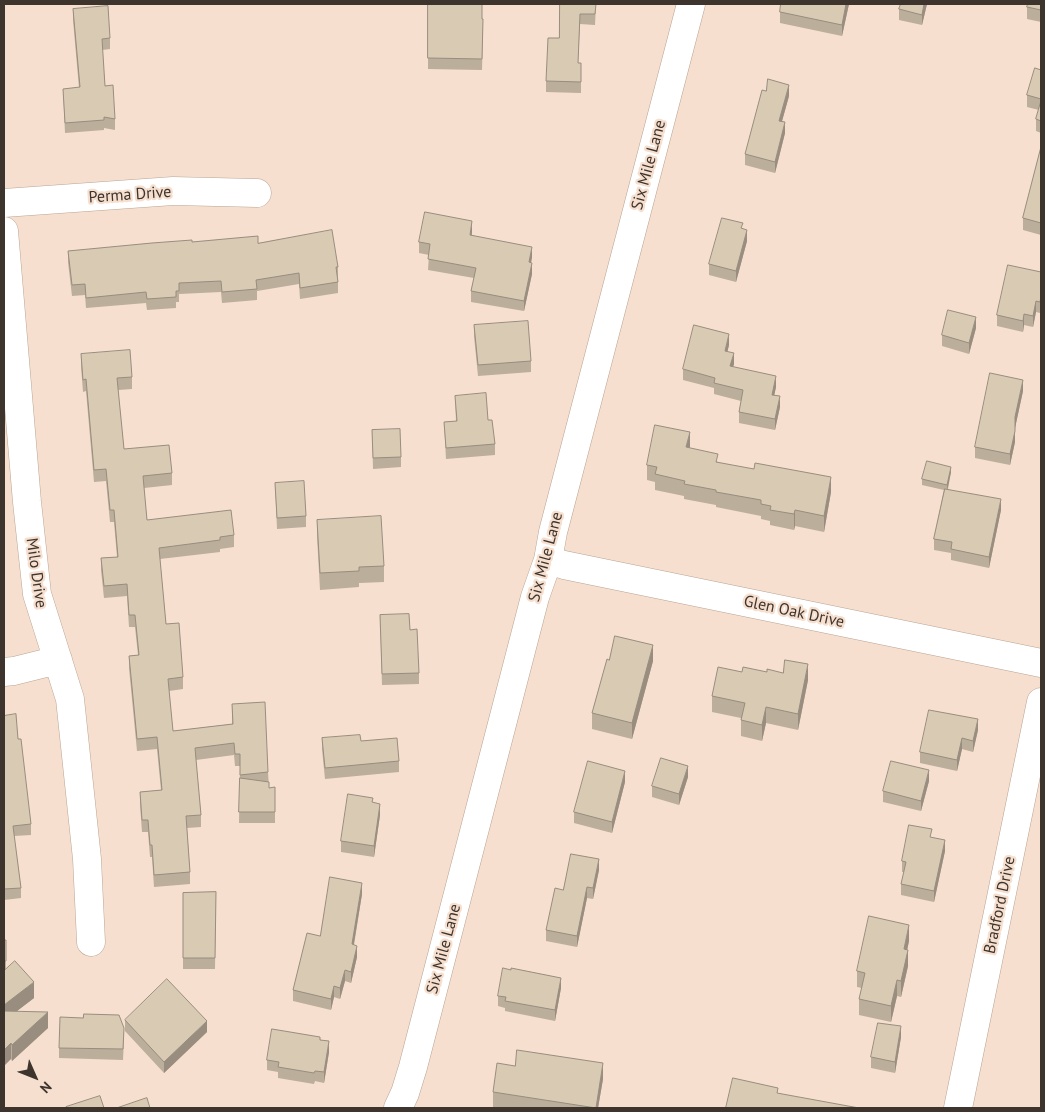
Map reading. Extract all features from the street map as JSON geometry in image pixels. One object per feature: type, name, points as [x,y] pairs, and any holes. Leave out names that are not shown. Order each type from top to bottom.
[{"type":"street","name":"Six Mile Lane","points":[[398,1108],[405,1094],[413,1067],[535,597],[548,560],[552,532],[691,4]]},
{"type":"street","name":"Perma Drive","points":[[4,203],[173,191],[257,193]]},
{"type":"street","name":"Milo Drive","points":[[4,231],[27,502],[37,594],[70,699],[87,858],[92,942]]},
{"type":"street","name":"Glen Oak Drive","points":[[548,560],[1041,663]]},
{"type":"street","points":[[4,672],[58,660]]},
{"type":"street","name":"Bradford Drive","points":[[958,1108],[1041,702]]},
{"type":"building","points":[[428,4],[482,4],[482,59],[428,58]]},
{"type":"building","points":[[560,4],[596,4],[595,14],[580,14],[578,63],[581,63],[581,82],[546,81],[548,38],[559,38]]},
{"type":"building","points":[[781,4],[846,4],[842,25],[780,12]]},
{"type":"building","points":[[901,4],[924,4],[922,15],[899,9]]},
{"type":"building","points":[[1028,4],[1041,4],[1041,10],[1027,7]]},
{"type":"building","points":[[108,6],[110,38],[102,39],[105,86],[113,85],[115,119],[104,117],[104,120],[65,123],[63,89],[80,87],[73,9]]},
{"type":"building","points":[[1035,68],[1041,70],[1041,99],[1027,95]]},
{"type":"building","points":[[768,79],[789,85],[779,121],[785,122],[775,162],[745,154],[762,90],[766,91]]},
{"type":"building","points":[[1041,101],[1041,121],[1036,119]]},
{"type":"building","points":[[1041,147],[1041,223],[1023,218]]},
{"type":"building","points":[[425,212],[472,221],[470,235],[532,247],[529,262],[532,263],[524,301],[471,291],[476,268],[428,259],[430,244],[419,242]]},
{"type":"building","points":[[722,218],[743,223],[741,228],[747,230],[736,271],[709,264]]},
{"type":"building","points":[[332,230],[338,267],[336,267],[338,282],[300,288],[299,273],[256,280],[257,289],[222,292],[221,281],[179,283],[179,291],[176,291],[176,297],[147,299],[146,292],[86,298],[85,284],[72,285],[68,251],[258,236],[258,243]]},
{"type":"building","points":[[1008,265],[1041,272],[1040,302],[1036,301],[1033,316],[1024,314],[1023,321],[997,315]]},
{"type":"building","points":[[948,310],[976,317],[969,343],[942,335]]},
{"type":"building","points":[[528,321],[531,361],[478,365],[474,325]]},
{"type":"building","points":[[694,325],[729,334],[725,351],[734,353],[730,366],[776,376],[772,395],[780,396],[775,419],[739,412],[743,390],[714,383],[715,378],[683,369]]},
{"type":"building","points":[[130,350],[132,377],[117,378],[124,449],[169,445],[172,473],[143,476],[147,520],[231,510],[234,535],[220,537],[220,540],[159,548],[166,624],[179,623],[183,677],[168,679],[173,731],[233,724],[232,704],[265,702],[268,772],[240,775],[240,754],[235,754],[234,743],[195,748],[201,815],[186,816],[190,872],[154,875],[148,820],[142,820],[140,792],[162,790],[157,737],[137,739],[129,656],[139,655],[135,615],[129,615],[127,584],[104,586],[101,558],[118,557],[114,510],[110,510],[106,469],[94,470],[86,379],[83,380],[81,354]]},
{"type":"building","points":[[990,373],[1023,380],[1010,454],[975,447]]},
{"type":"building","points":[[486,393],[488,420],[492,420],[495,444],[446,448],[444,422],[457,421],[455,396]]},
{"type":"building","points":[[655,425],[690,432],[686,447],[718,454],[716,462],[754,469],[755,463],[831,477],[824,516],[795,510],[794,514],[770,510],[771,506],[761,504],[761,500],[716,492],[716,490],[684,484],[685,481],[655,474],[657,467],[647,465]]},
{"type":"building","points":[[400,429],[401,457],[373,458],[372,430]]},
{"type":"building","points":[[927,461],[951,467],[947,485],[922,479]]},
{"type":"building","points":[[304,481],[306,516],[277,518],[275,483]]},
{"type":"building","points":[[945,489],[1001,499],[989,557],[951,549],[952,542],[934,539]]},
{"type":"building","points":[[381,516],[384,566],[359,567],[359,571],[320,573],[317,520]]},
{"type":"building","points":[[409,614],[410,630],[417,629],[419,673],[382,674],[380,615]]},
{"type":"building","points":[[615,636],[653,645],[632,723],[592,713]]},
{"type":"building","points":[[785,660],[808,664],[798,714],[766,707],[762,725],[741,720],[745,703],[712,696],[718,667],[742,672],[743,667],[767,672],[767,669],[783,673]]},
{"type":"building","points":[[929,710],[978,719],[973,741],[962,738],[957,760],[920,752]]},
{"type":"building","points":[[16,714],[18,739],[21,739],[31,824],[13,826],[21,888],[4,889],[4,716]]},
{"type":"building","points":[[360,735],[361,741],[397,738],[399,761],[325,768],[322,738]]},
{"type":"building","points":[[661,758],[688,766],[679,794],[652,786]]},
{"type":"building","points":[[588,761],[625,771],[612,822],[574,812]]},
{"type":"building","points":[[891,761],[929,770],[921,801],[883,791]]},
{"type":"building","points":[[240,778],[269,782],[269,788],[275,787],[275,812],[239,812]]},
{"type":"building","points":[[348,794],[373,798],[372,802],[380,804],[374,846],[341,841]]},
{"type":"building","points":[[909,825],[932,829],[930,837],[945,840],[934,891],[901,884],[906,862],[902,861]]},
{"type":"building","points":[[571,854],[599,859],[593,888],[587,887],[577,936],[546,930],[555,888],[563,890]]},
{"type":"building","points":[[330,877],[362,883],[352,944],[357,946],[351,972],[345,970],[340,988],[334,986],[331,999],[293,990],[307,933],[320,936]]},
{"type":"building","points":[[216,892],[215,958],[183,958],[183,893]]},
{"type":"building","points":[[869,916],[909,925],[904,949],[908,950],[901,981],[897,980],[891,1006],[859,999],[865,973],[857,971]]},
{"type":"building","points":[[4,940],[6,940],[6,961],[4,961]]},
{"type":"building","points":[[15,961],[34,982],[4,1005],[4,971]]},
{"type":"building","points":[[503,968],[561,978],[555,1010],[505,1001],[506,997],[498,996]]},
{"type":"building","points":[[167,979],[207,1021],[164,1062],[125,1020]]},
{"type":"building","points":[[4,1011],[48,1012],[4,1050]]},
{"type":"building","points":[[84,1014],[119,1015],[124,1028],[123,1049],[59,1048],[60,1017],[83,1018]]},
{"type":"building","points":[[878,1023],[901,1026],[895,1062],[871,1057]]},
{"type":"building","points":[[272,1029],[320,1037],[320,1040],[329,1041],[324,1072],[315,1071],[314,1073],[278,1067],[279,1062],[267,1060]]},
{"type":"building","points":[[517,1050],[603,1063],[596,1108],[493,1092],[497,1063],[515,1066]]},
{"type":"building","points":[[733,1078],[778,1088],[777,1093],[859,1108],[726,1108]]},
{"type":"building","points":[[100,1096],[104,1108],[66,1108],[66,1107]]},
{"type":"building","points":[[147,1098],[150,1108],[117,1108]]}]
